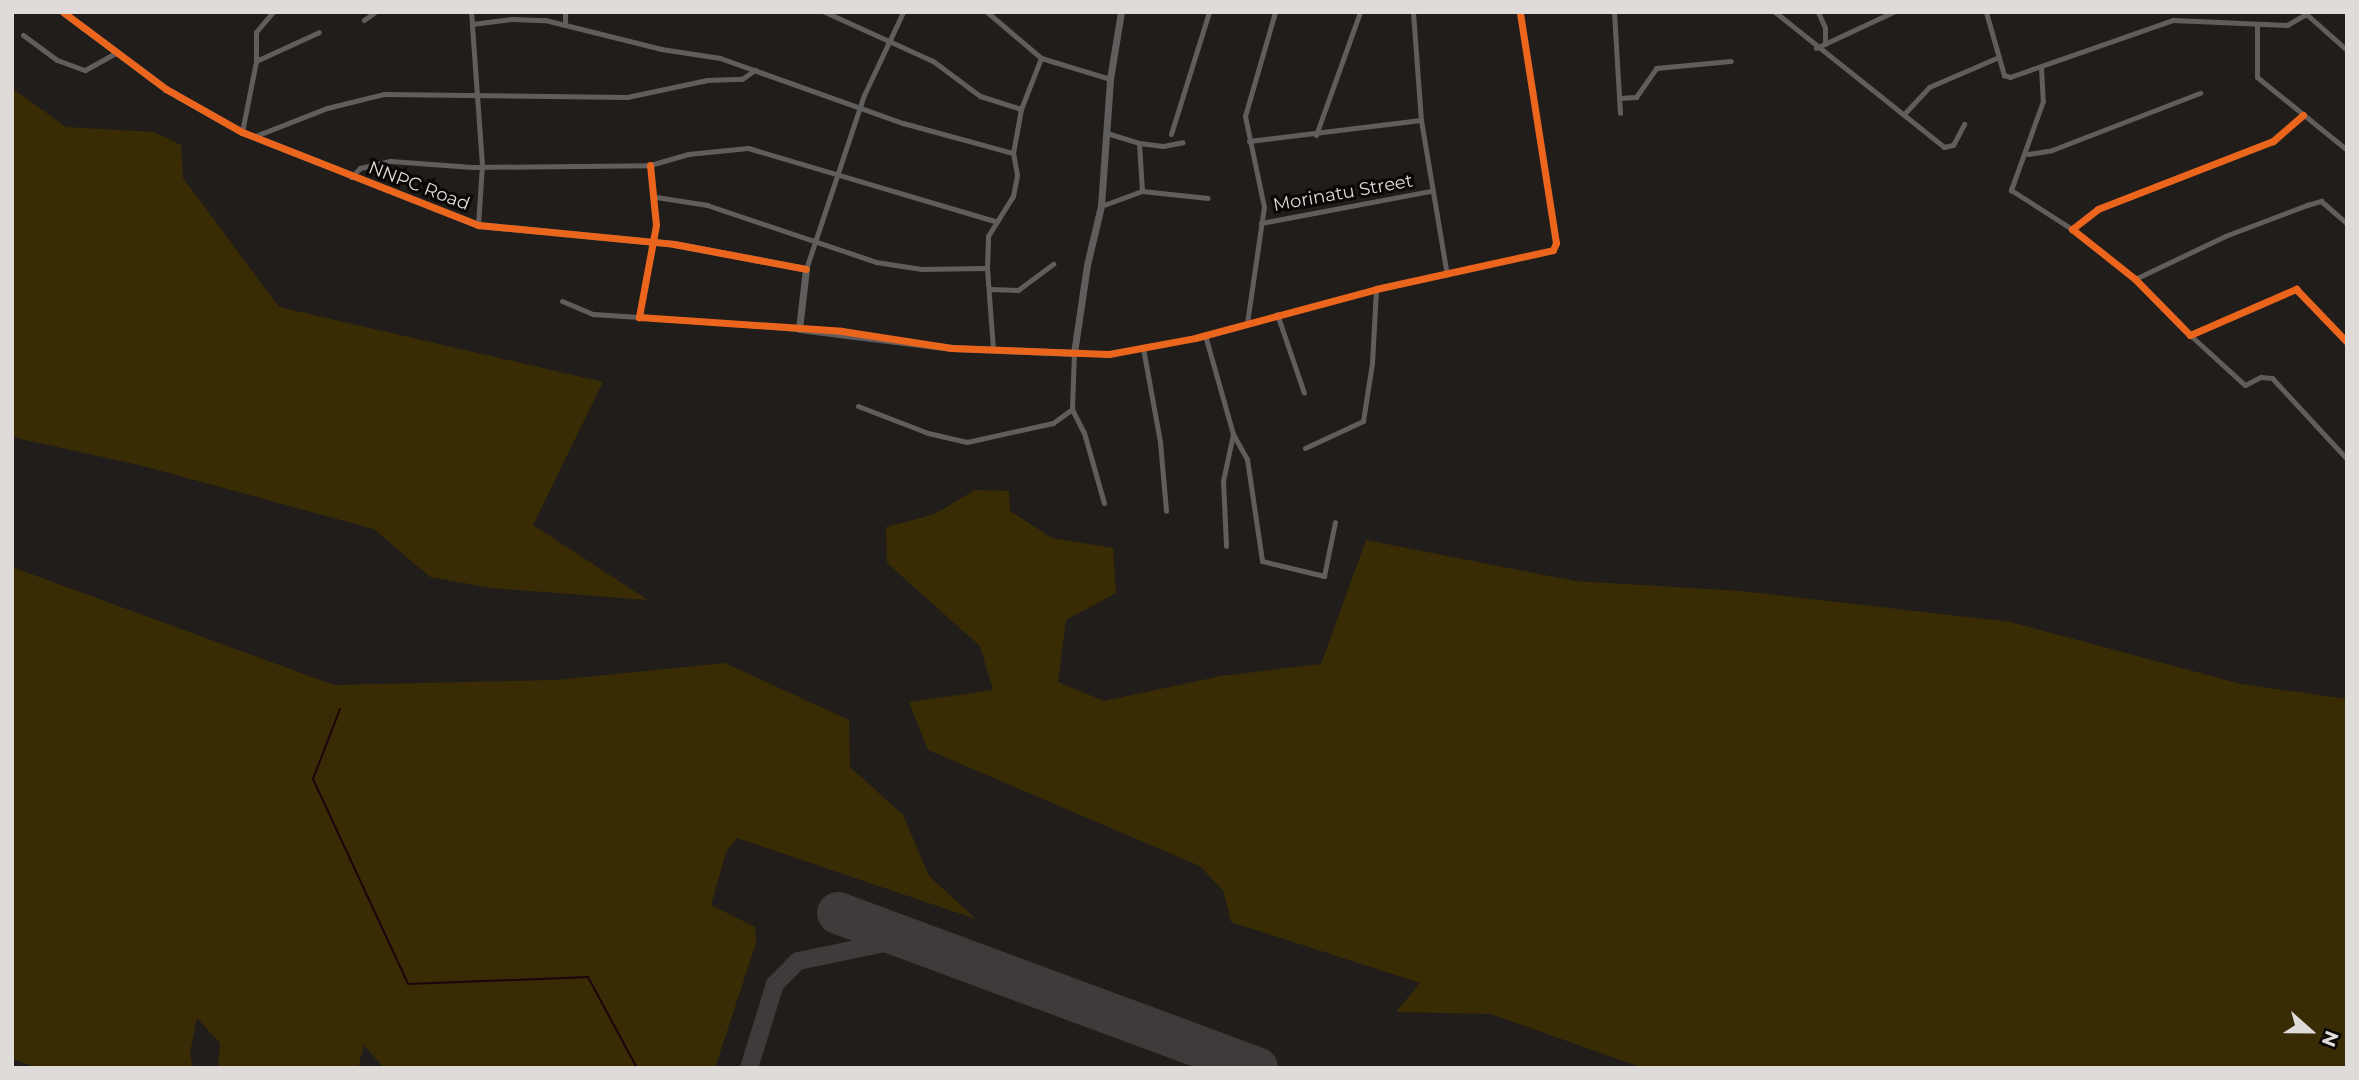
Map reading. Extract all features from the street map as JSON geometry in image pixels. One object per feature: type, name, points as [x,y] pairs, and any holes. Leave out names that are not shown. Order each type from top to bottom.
[{"type":"street","name":"NNPC Road","points":[[63,12],[178,98],[242,132],[478,225],[653,242],[806,269]]},
{"type":"street","points":[[242,132],[256,61],[257,32],[273,12]]},
{"type":"street","points":[[364,20],[375,12]]},
{"type":"street","points":[[471,12],[474,94],[482,165],[478,225]]},
{"type":"street","points":[[565,12],[565,25]]},
{"type":"street","points":[[825,12],[888,44],[933,61],[981,96],[1021,109]]},
{"type":"street","points":[[799,329],[812,242],[860,105],[903,12]]},
{"type":"street","points":[[987,12],[1041,58],[1110,79]]},
{"type":"street","points":[[1104,503],[1084,433],[1072,409],[1074,353],[1087,265],[1101,205],[1110,134],[1110,79],[1121,12]]},
{"type":"street","points":[[1171,134],[1209,12]]},
{"type":"street","points":[[1247,323],[1264,206],[1249,141],[1247,104],[1275,12]]},
{"type":"street","points":[[1316,135],[1360,12]]},
{"type":"street","points":[[1413,12],[1421,120],[1447,275]]},
{"type":"street","points":[[562,301],[593,314],[799,329],[993,350],[1109,354],[1205,335],[1376,289],[1546,254],[1556,243],[1520,12]]},
{"type":"street","points":[[1614,12],[1620,113]]},
{"type":"street","points":[[1775,12],[1816,48],[1905,113],[1948,149],[1964,124]]},
{"type":"street","points":[[1818,12],[1825,44]]},
{"type":"street","points":[[1816,48],[1893,12]]},
{"type":"street","points":[[1986,12],[2006,77],[2173,20],[2294,24],[2305,13],[2347,50]]},
{"type":"street","points":[[472,24],[529,18],[755,70],[860,105],[903,123],[1013,153]]},
{"type":"street","points":[[2257,23],[2258,77],[2347,150]]},
{"type":"street","points":[[256,61],[319,32]]},
{"type":"street","points":[[23,35],[78,69],[93,69],[116,53]]},
{"type":"street","points":[[1905,113],[1929,87],[1999,57]]},
{"type":"street","points":[[993,350],[987,268],[988,236],[994,221],[1013,196],[1017,175],[1013,153],[1021,109],[1041,58]]},
{"type":"street","points":[[1619,98],[1636,97],[1656,68],[1731,61]]},
{"type":"street","points":[[2041,67],[2045,93],[2028,154],[2011,190],[2072,229],[2135,279],[2245,386],[2261,377],[2272,378],[2347,459]]},
{"type":"street","points":[[253,137],[260,131],[367,97],[474,94],[627,97],[707,80],[742,79],[755,70]]},
{"type":"street","points":[[2028,154],[2052,150],[2200,93]]},
{"type":"street","points":[[2072,229],[2098,209],[2132,194],[2273,141],[2303,115]]},
{"type":"street","points":[[1249,141],[1316,135],[1421,120]]},
{"type":"street","points":[[1110,134],[1139,143],[1163,146],[1183,142]]},
{"type":"street","points":[[1139,143],[1142,191]]},
{"type":"street","points":[[351,177],[360,168],[382,162],[650,165],[688,154],[748,148],[994,221]]},
{"type":"street","points":[[639,317],[653,242],[656,197],[650,165]]},
{"type":"street","points":[[1101,205],[1142,191],[1208,198]]},
{"type":"street","name":"Morinatu Street","points":[[1261,223],[1431,191]]},
{"type":"street","points":[[656,197],[707,205],[876,262],[921,269],[987,268]]},
{"type":"street","points":[[2135,279],[2201,246],[2321,201],[2347,224]]},
{"type":"street","points":[[990,289],[1018,290],[1053,264]]},
{"type":"street","points":[[1306,447],[1363,421],[1372,363],[1376,289]]},
{"type":"street","points":[[2190,335],[2296,289],[2347,342]]},
{"type":"street","points":[[1277,314],[1304,393]]},
{"type":"street","points":[[1205,335],[1233,434],[1247,459],[1260,556],[1266,564],[1324,576],[1335,522]]},
{"type":"street","points":[[1143,348],[1160,442],[1166,511]]},
{"type":"street","points":[[858,406],[928,433],[967,442],[1053,423],[1072,409]]},
{"type":"street","points":[[1226,546],[1223,481],[1233,434]]},
{"type":"shaded area","points":[[12,88],[66,127],[154,132],[181,145],[183,178],[279,307],[603,382],[533,525],[648,600],[492,588],[430,577],[374,529],[143,466],[12,437]]},
{"type":"shaded area","points":[[975,490],[1009,491],[1010,511],[1052,538],[1113,548],[1116,593],[1066,620],[1058,682],[1104,701],[1221,676],[1321,664],[1366,540],[1575,581],[1741,591],[2011,622],[2241,684],[2347,699],[2347,1068],[1643,1068],[1491,1014],[1396,1012],[1420,983],[1231,922],[1224,892],[1200,866],[928,750],[909,702],[993,690],[980,646],[887,563],[886,527],[935,514]]},
{"type":"shaded area","points":[[12,567],[334,685],[556,680],[725,663],[849,720],[850,767],[903,815],[929,876],[976,919],[737,838],[726,852],[711,905],[755,927],[756,943],[715,1068],[384,1068],[364,1045],[358,1068],[218,1068],[220,1043],[197,1018],[190,1053],[193,1068],[39,1068],[12,1059]]},
{"type":"waterway","points":[[340,709],[313,779],[408,984],[588,977],[637,1068]]},
{"type":"taxiway","points":[[749,1068],[775,984],[798,961],[890,942],[923,943]]},
{"type":"runway","points":[[838,913],[1257,1068]]},
{"type":"cycle path","points":[[63,12],[166,89],[242,132],[478,225],[674,244],[806,269]]},
{"type":"cycle path","points":[[650,165],[656,225],[639,317],[842,331],[952,348],[1109,354],[1195,338],[1376,289],[1553,250],[1556,243],[1520,12]]},
{"type":"cycle path","points":[[2303,115],[2273,141],[2098,209],[2072,229],[2135,279],[2190,335],[2296,289],[2347,342]]}]
